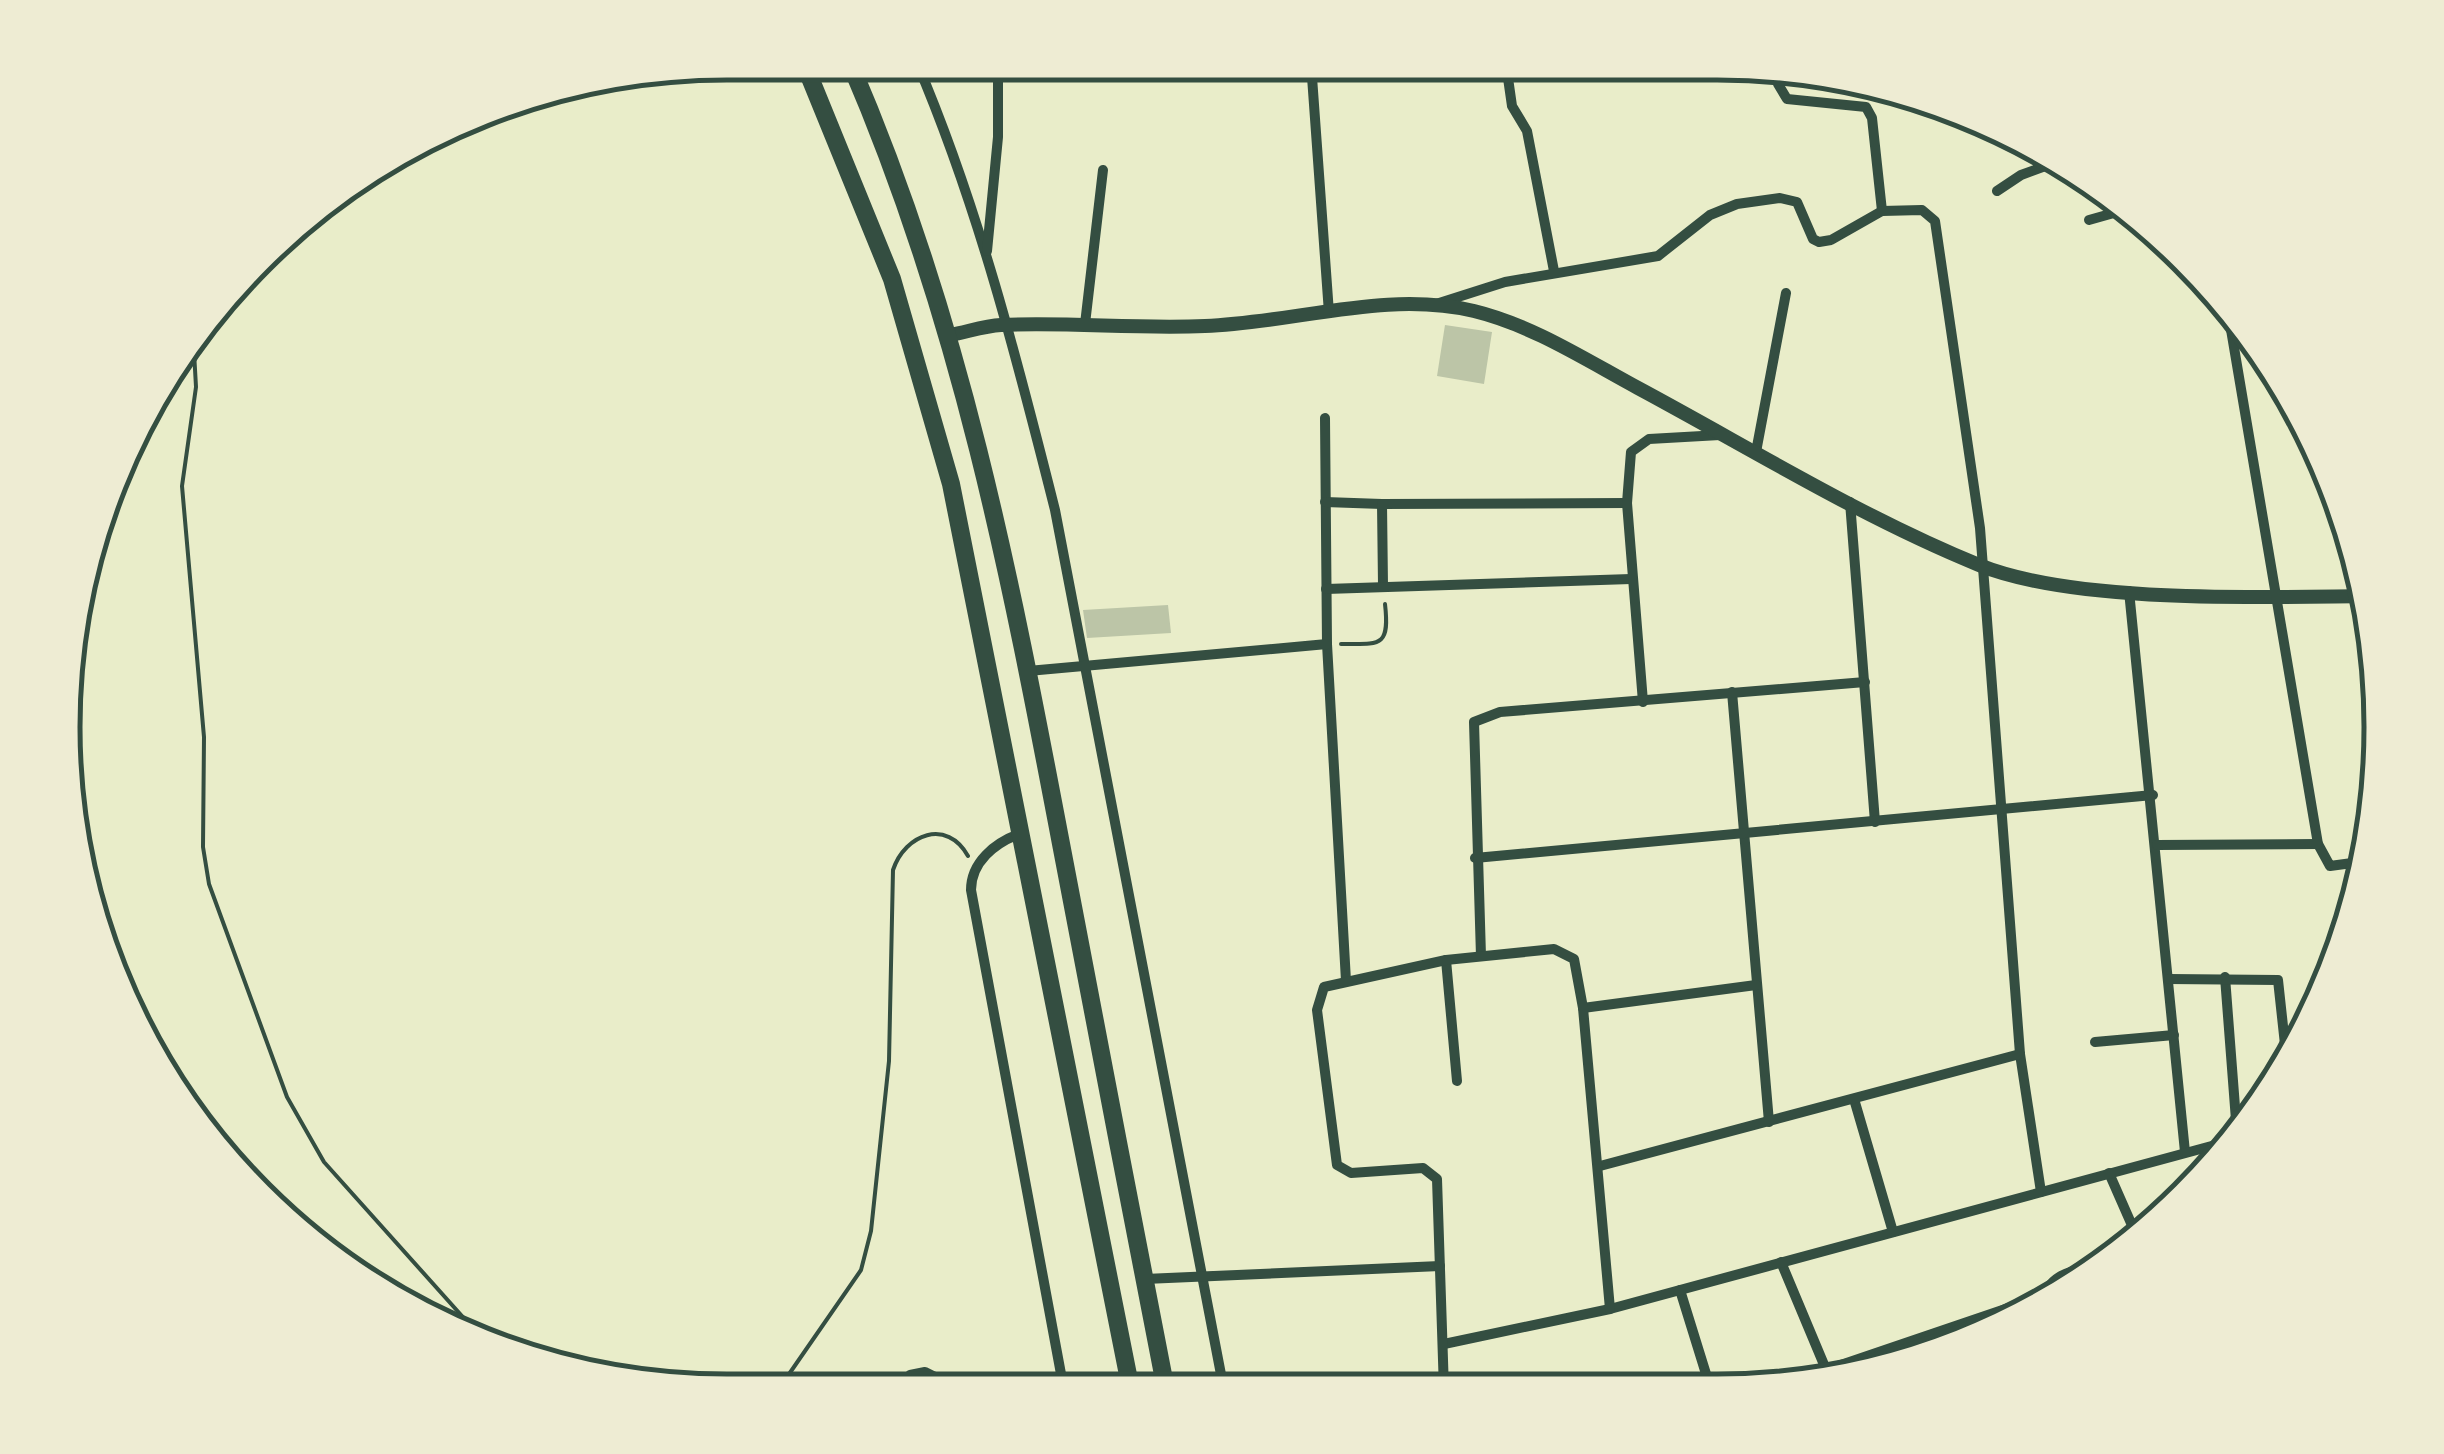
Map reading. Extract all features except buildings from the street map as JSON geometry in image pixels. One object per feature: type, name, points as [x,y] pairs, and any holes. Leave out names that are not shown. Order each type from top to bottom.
[{"type":"highway","points":[[811,80],[892,279],[951,484],[1129,1374]]},
{"type":"highway","points":[[858,80],[885,142],[950,334],[972,413],[1028,671],[1163,1374]]},
{"type":"street","points":[[924,80],[944,126],[986,261],[1055,510],[1221,1374]]},
{"type":"street","points":[[986,261],[998,137],[998,80]]},
{"type":"street","points":[[1313,80],[1329,312]]},
{"type":"street","points":[[1508,80],[1512,106],[1527,132],[1554,271]]},
{"type":"street","points":[[1778,83],[1788,99],[1866,107],[1872,118],[1882,211]]},
{"type":"street","points":[[1997,191],[2041,168]]},
{"type":"street","points":[[1085,324],[1103,170]]},
{"type":"street","points":[[1434,305],[1470,290],[1554,271],[1658,256],[1710,215],[1737,204],[1780,198],[1796,202],[1813,239],[1819,242],[1831,240],[1882,211],[1922,210],[1938,228],[1984,567],[2020,1054],[2041,1192]]},
{"type":"street","points":[[2089,220],[2111,214]]},
{"type":"street","points":[[1756,452],[1786,293]]},
{"type":"street","points":[[950,334],[1004,325],[1204,326],[1400,302],[1434,305],[1505,320],[1850,502],[1984,567],[2066,585],[2278,597],[2351,596]]},
{"type":"street","points":[[2232,336],[2318,844],[2330,866],[2349,864]]},
{"type":"street","points":[[1325,418],[1327,644],[1346,980]]},
{"type":"street","points":[[1643,702],[1627,504],[1632,452],[1640,443],[1724,434]]},
{"type":"street","points":[[1325,502],[1627,504]]},
{"type":"street","points":[[1850,502],[1876,822]]},
{"type":"street","points":[[1382,504],[1383,584]]},
{"type":"street","points":[[1326,589],[1383,584],[1631,579]]},
{"type":"street","points":[[2129,590],[2158,845],[2185,1152]]},
{"type":"street","points":[[1028,671],[1327,644]]},
{"type":"street","points":[[1480,956],[1474,722],[1500,712],[1865,682]]},
{"type":"street","points":[[1732,692],[1741,834],[1769,1122]]},
{"type":"street","points":[[1476,858],[2153,795]]},
{"type":"street","points":[[1019,834],[998,842],[978,865],[971,890],[1061,1374]]},
{"type":"street","points":[[2158,845],[2318,844]]},
{"type":"street","points":[[1444,1374],[1437,1179],[1431,1172],[1416,1168],[1351,1173],[1337,1165],[1317,1010],[1324,988],[1346,980],[1480,956],[1562,951],[1579,968],[1610,1308]]},
{"type":"street","points":[[1446,960],[1457,1081]]},
{"type":"street","points":[[2225,978],[2236,1112]]},
{"type":"street","points":[[2170,979],[2278,980],[2285,1036]]},
{"type":"street","points":[[1584,1008],[1756,985]]},
{"type":"street","points":[[2095,1042],[2174,1035]]},
{"type":"street","points":[[1600,1166],[2020,1054]]},
{"type":"street","points":[[1854,1099],[1892,1232]]},
{"type":"street","points":[[1444,1344],[1680,1290],[2210,1146]]},
{"type":"street","points":[[2110,1173],[2131,1223]]},
{"type":"street","points":[[1781,1262],[1824,1365]]},
{"type":"street","points":[[1144,1279],[1440,1266]]},
{"type":"street","points":[[1680,1290],[1706,1374]]},
{"type":"path","points":[[194,360],[196,387],[182,486],[204,737],[204,847],[209,884],[286,1097],[324,1162],[465,1318]]},
{"type":"path","points":[[1327,644],[1376,644],[1383,639],[1388,631],[1383,584]]},
{"type":"path","points":[[789,1374],[861,1270],[871,1231],[889,1061],[893,870],[898,853],[907,843],[924,836],[949,834],[978,865]]}]
